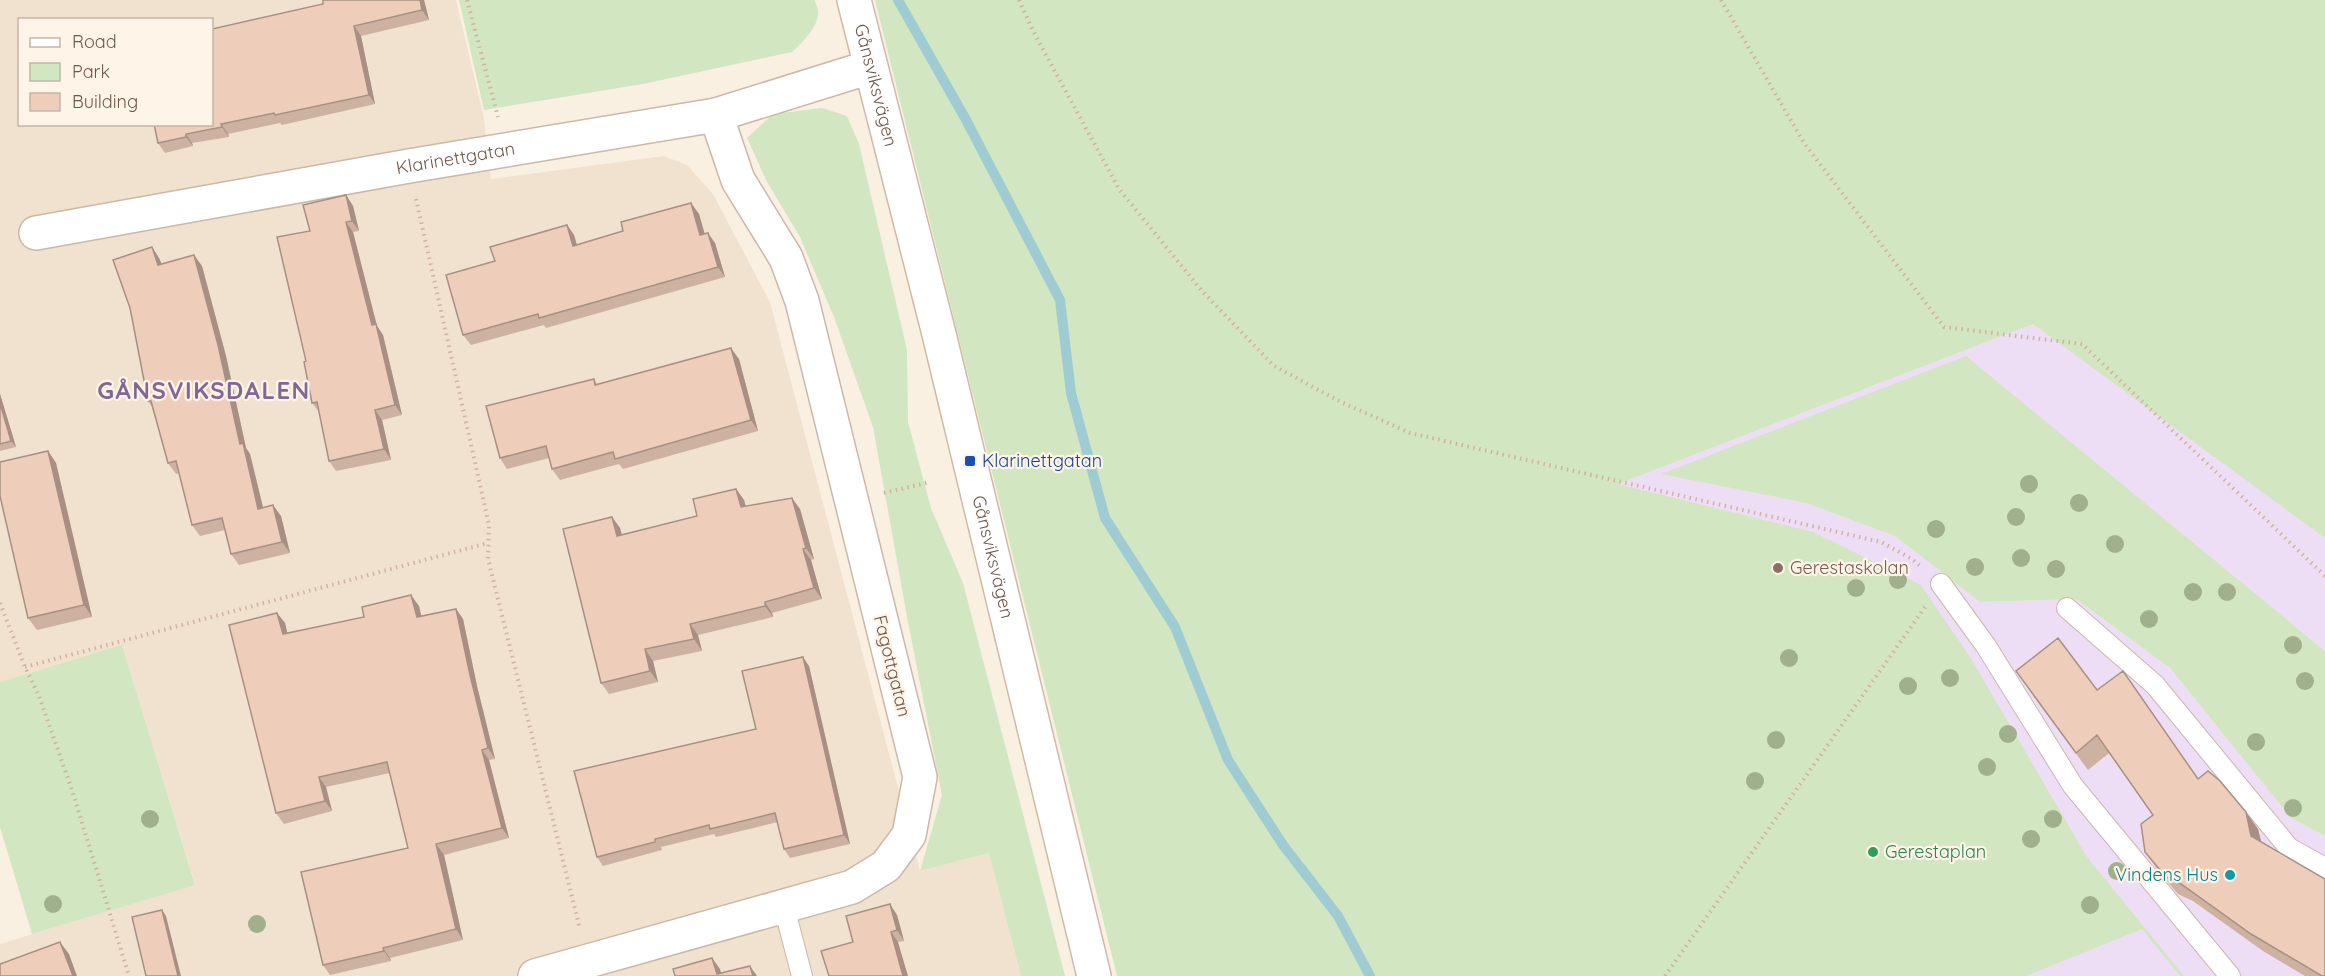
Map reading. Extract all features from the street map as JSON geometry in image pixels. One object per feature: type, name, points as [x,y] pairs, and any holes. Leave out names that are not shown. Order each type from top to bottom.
[{"type":"street","name":"Gånsviksvägen","points":[[854,0],[939,334],[1094,976]]},
{"type":"street","name":"Klarinettgatan","points":[[36,233],[409,166],[716,115],[870,67]]},
{"type":"street","name":"Fagottgatan","points":[[535,976],[852,887],[886,866],[909,835],[920,777],[802,301],[786,258],[738,180],[716,115]]},
{"type":"lane","points":[[1941,584],[1986,646],[2073,786],[2230,976]]},
{"type":"lane","points":[[2067,608],[2155,685],[2289,848],[2325,868]]},
{"type":"lane","points":[[784,907],[802,976]]},
{"type":"path","points":[[467,0],[506,150]]},
{"type":"path","points":[[1019,0],[1033,31],[1119,189],[1203,291],[1275,366],[1341,402],[1410,433],[1881,542],[1912,560],[1941,584],[1665,976]]},
{"type":"path","points":[[1721,0],[1804,143],[1944,327],[2082,344],[2325,576]]},
{"type":"path","points":[[409,166],[489,525],[488,559],[588,962]]},
{"type":"path","points":[[852,500],[930,482]]},
{"type":"path","points":[[25,667],[488,543]]},
{"type":"path","points":[[0,603],[39,696],[72,790],[129,976]]},
{"type":"shaded area","points":[[0,0],[456,0],[484,118],[491,179],[664,156],[687,165],[713,194],[770,302],[920,871],[989,853],[1021,976],[0,976],[0,944],[195,884],[122,646],[0,682]]},
{"type":"shaded area","name":"Gerestaskolan","points":[[2325,206],[2325,651],[1966,357],[1663,474],[1806,503],[1895,536],[1980,602],[2076,599],[2170,668],[2291,818],[2325,836],[2325,976],[1546,976],[1589,495],[2033,324]]},
{"type":"green space","points":[[459,0],[814,0],[818,15],[813,29],[792,52],[643,84],[484,110]]},
{"type":"green space","points":[[875,0],[2325,0],[2325,538],[2033,324],[1618,484],[1813,532],[1921,585],[1970,657],[2087,857],[2184,976],[2180,976],[2142,929],[2026,976],[1117,976]]},
{"type":"green space","points":[[822,108],[847,116],[859,144],[907,350],[908,422],[931,508],[963,583],[1065,976],[1021,976],[989,853],[920,871],[942,795],[873,427],[834,317],[800,237],[767,182],[747,138],[773,114]]},
{"type":"green space","points":[[1966,356],[2325,651],[2325,836],[2291,818],[2170,668],[2076,599],[1980,602],[1895,536],[1806,503],[1661,474]]},
{"type":"green space","points":[[122,645],[195,885],[32,934],[0,827],[0,682]]},
{"type":"building","points":[[323,0],[420,0],[422,10],[354,26],[369,95],[221,124],[222,127],[186,134],[186,137],[158,143],[154,126],[213,126],[213,29],[323,4]]},
{"type":"building","points":[[346,195],[352,221],[346,222],[372,325],[376,324],[395,405],[375,410],[384,449],[329,461],[317,402],[312,403],[304,362],[306,361],[277,237],[310,231],[303,205]]},
{"type":"building","points":[[691,203],[700,235],[708,233],[718,267],[539,318],[538,314],[463,335],[446,275],[495,261],[490,247],[567,225],[573,246],[623,231],[621,222]]},
{"type":"building","points":[[152,247],[158,265],[194,255],[258,509],[273,505],[282,542],[231,554],[222,518],[192,525],[176,461],[168,463],[151,401],[148,401],[130,308],[113,260]]},
{"type":"building","points":[[731,348],[751,420],[615,459],[613,452],[552,469],[546,446],[500,458],[486,406],[594,379],[595,385]]},
{"type":"building","points":[[0,403],[11,441],[0,444]]},
{"type":"building","points":[[48,451],[84,605],[28,618],[0,496],[0,462]]},
{"type":"building","points":[[736,489],[741,507],[792,498],[814,588],[765,602],[765,606],[690,624],[694,639],[645,649],[650,671],[601,683],[563,529],[612,517],[617,536],[697,516],[693,499]]},
{"type":"building","points":[[411,595],[417,617],[456,609],[488,748],[482,750],[502,828],[436,844],[456,929],[383,948],[384,951],[323,965],[301,872],[408,848],[387,762],[319,777],[325,801],[276,813],[229,625],[277,613],[283,634],[364,617],[362,607]]},
{"type":"building","points":[[2058,638],[2097,690],[2123,671],[2198,779],[2208,771],[2220,781],[2246,812],[2251,836],[2325,879],[2325,976],[2251,934],[2181,884],[2166,877],[2145,852],[2141,824],[2153,815],[2097,735],[2076,753],[2016,671]]},
{"type":"building","points":[[803,657],[844,835],[784,849],[775,813],[710,829],[709,825],[597,857],[574,771],[756,729],[742,671]]},
{"type":"building","points":[[890,904],[897,930],[891,932],[903,976],[829,976],[821,951],[853,942],[846,916]]},
{"type":"building","points":[[162,910],[178,976],[146,976],[132,917]]},
{"type":"building","points":[[60,942],[73,976],[0,976],[0,964]]},
{"type":"building","points":[[712,958],[717,974],[750,966],[753,976],[675,976],[673,969]]},
{"type":"waterway","points":[[898,0],[965,118],[1060,300],[1071,393],[1105,518],[1175,627],[1228,760],[1283,845],[1338,916],[1370,976]]},
{"type":"place","name":"Klarinettgatan","points":[[970,461]]},
{"type":"place","name":"Gerestaskolan","points":[[1778,568]]},
{"type":"place","name":"Gerestaplan","points":[[1873,852]]},
{"type":"place","name":"Vindens Hus","points":[[2230,875]]},
{"type":"district","name":"GÅNSVIKSDALEN","points":[[204,391]]}]
